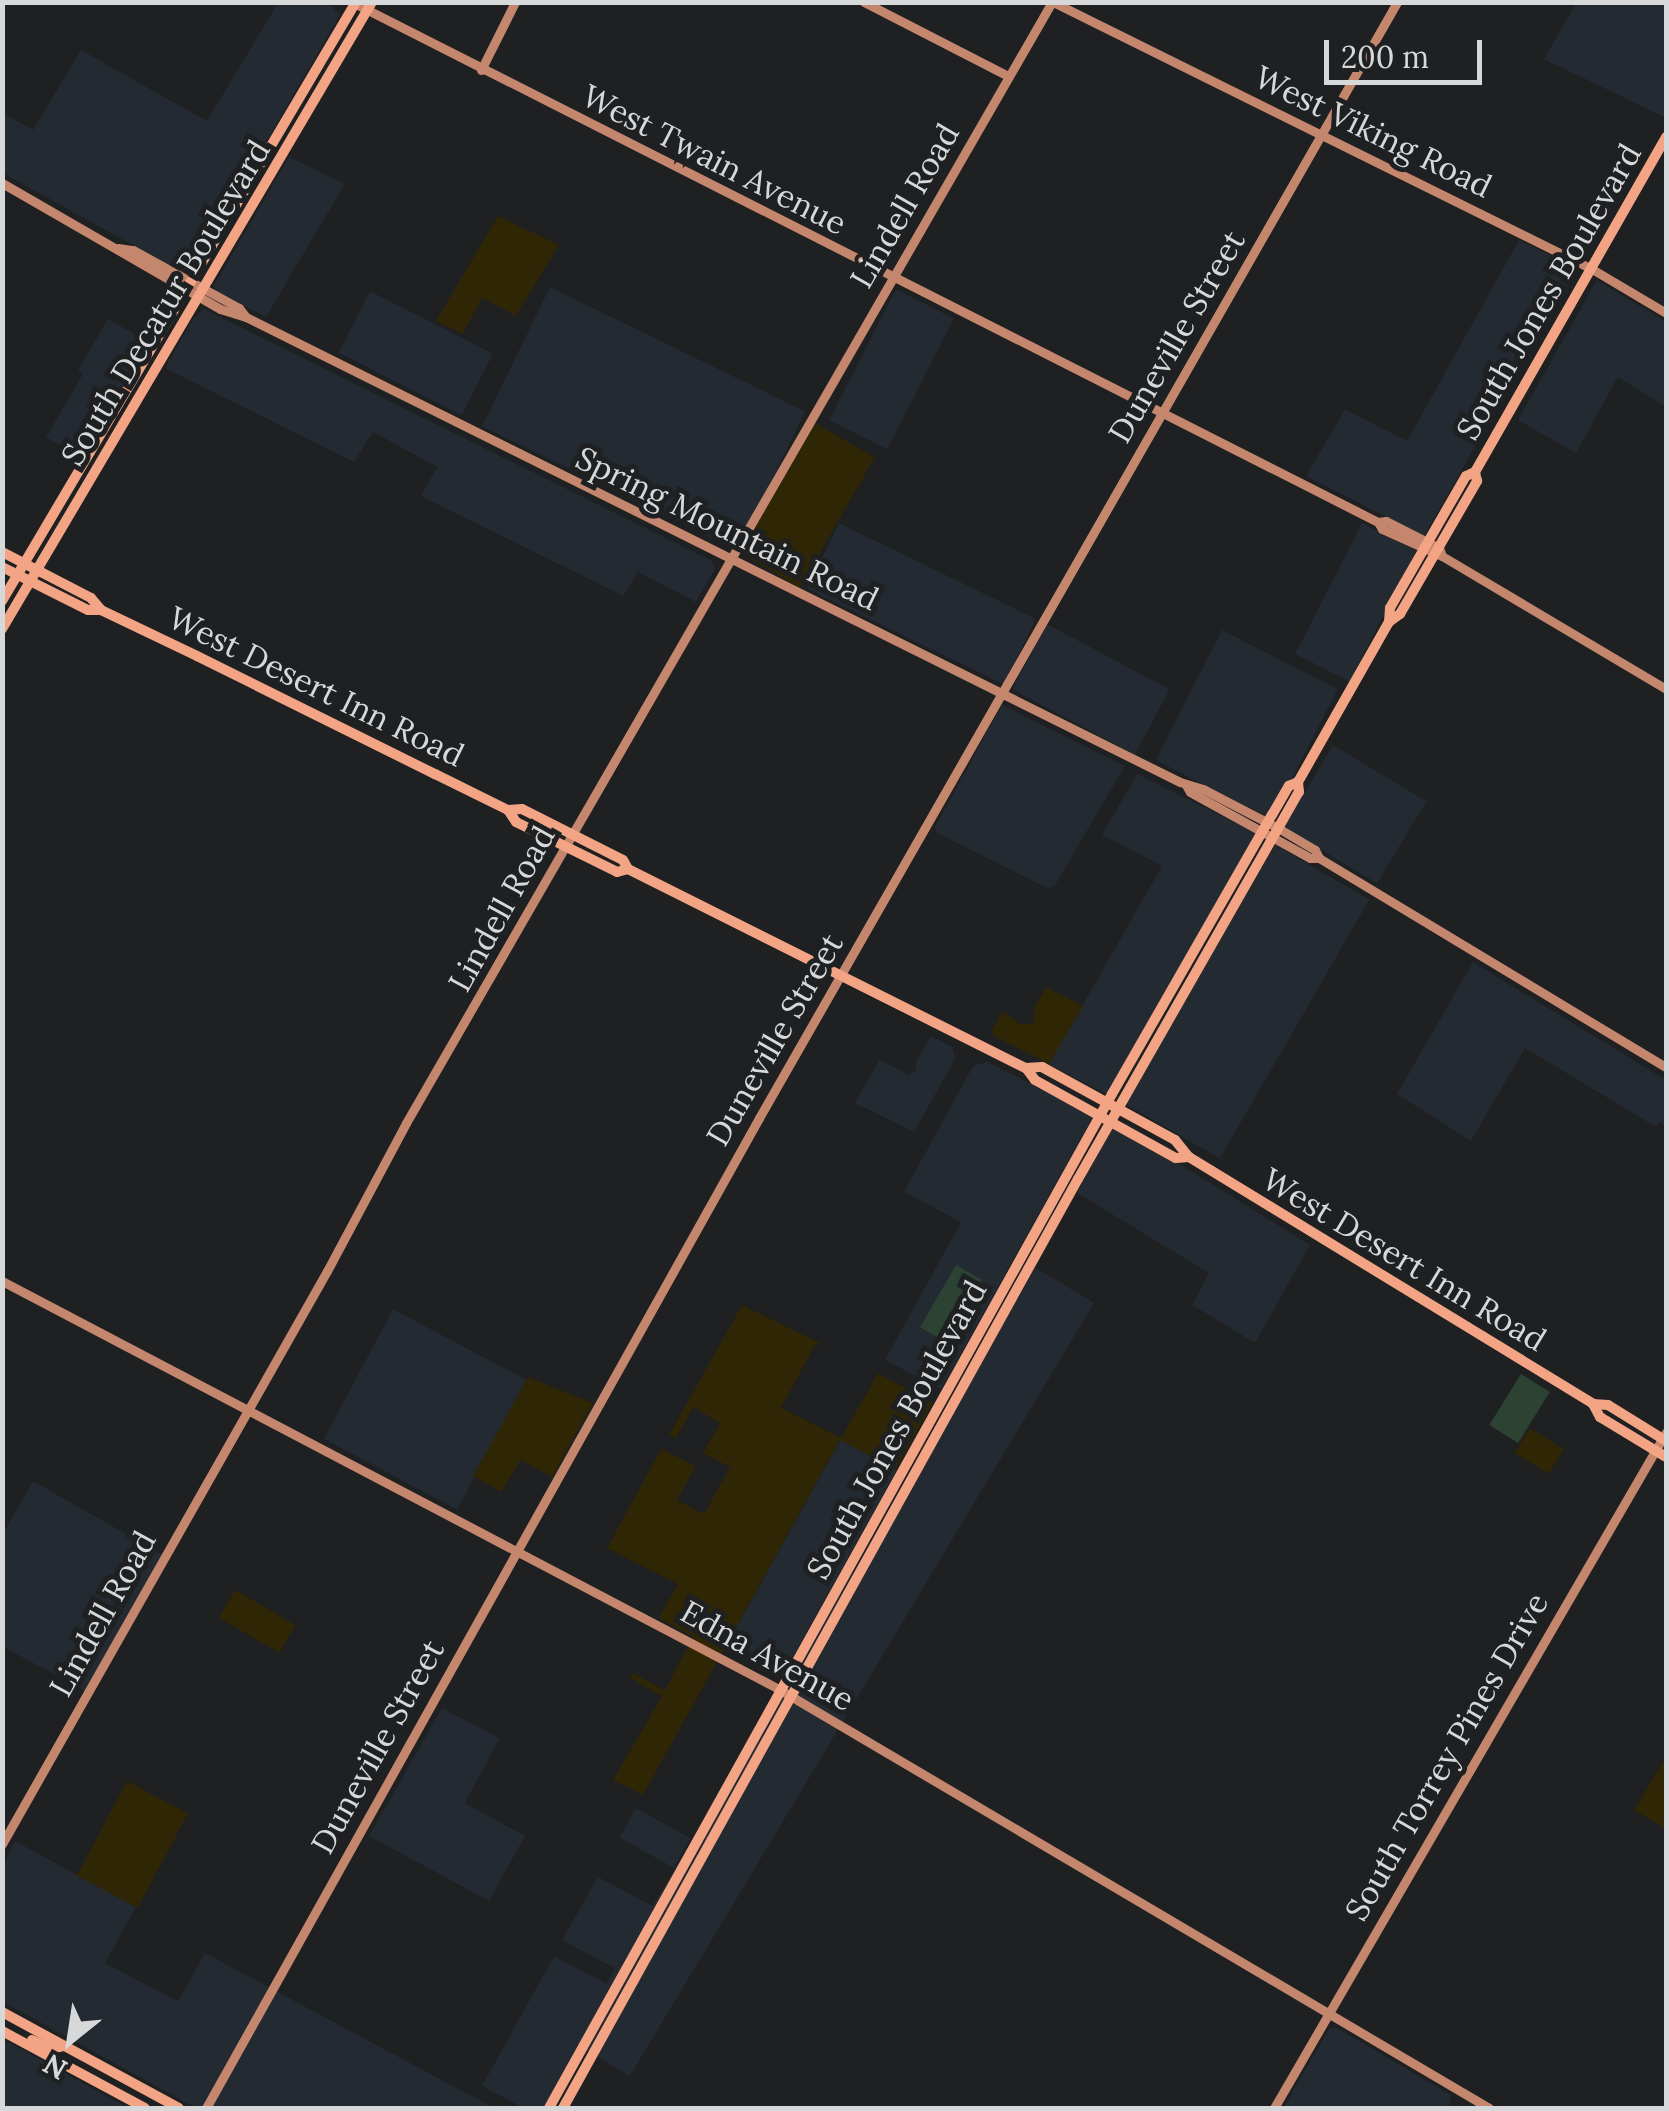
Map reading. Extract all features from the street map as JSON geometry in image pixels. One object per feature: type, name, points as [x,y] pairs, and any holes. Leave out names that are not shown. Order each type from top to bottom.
[{"type":"main road","name":"South Decatur Boulevard","points":[[2,602],[354,3]]},
{"type":"main road","name":"South Decatur Boulevard","points":[[2,629],[370,7]]},
{"type":"main road","points":[[306,116],[302,110],[314,88],[319,66]]},
{"type":"main road","points":[[284,124],[289,130],[282,142],[284,154]]},
{"type":"main road","name":"South Jones Boulevard","points":[[552,2108],[1271,829],[1289,786],[1298,782],[1388,622],[1390,608],[1433,550],[1466,476],[1476,472],[1666,137]]},
{"type":"main road","points":[[251,209],[253,193],[269,164],[264,158]]},
{"type":"main road","name":"West Desert Inn Road","points":[[2,552],[92,598],[100,610]]},
{"type":"main road","name":"West Desert Inn Road","points":[[2,567],[88,610],[100,610],[508,810],[522,810],[623,860],[628,869],[1026,1068],[1036,1080],[1107,1116],[1176,1158],[1189,1157],[1593,1404],[1608,1405],[1665,1437]]},
{"type":"main road","name":"West Desert Inn Road","points":[[508,810],[516,822],[617,872],[628,869]]},
{"type":"main road","name":"West Desert Inn Road","points":[[1026,1068],[1042,1068],[1114,1104],[1184,1145],[1189,1157]]},
{"type":"main road","name":"West Desert Inn Road","points":[[1593,1404],[1600,1417],[1661,1454]]},
{"type":"main road","name":"South Jones Boulevard","points":[[563,2108],[786,1693]]},
{"type":"main road","points":[[2,2012],[179,2108]]},
{"type":"main road","points":[[2,2031],[145,2108]]},
{"type":"main road","points":[[23,2042],[32,2040],[55,2050],[63,2046]]},
{"type":"main road","points":[[58,2062],[66,2057],[84,2064],[93,2062]]},
{"type":"street","points":[[481,70],[515,2]]},
{"type":"street","points":[[864,2],[1008,76]]},
{"type":"street","name":"Lindell Road","points":[[2,1844],[572,835],[1052,2]]},
{"type":"street","name":"West Viking Road","points":[[1052,2],[1592,269],[1666,313]]},
{"type":"street","name":"Duneville Street","points":[[206,2108],[840,975],[1397,2]]},
{"type":"street","name":"West Twain Avenue","points":[[354,3],[370,7],[481,70],[1378,522],[1386,521],[1666,688]]},
{"type":"street","name":"Spring Mountain Road","points":[[2,182],[118,248],[133,250],[201,294],[238,308],[246,317],[1186,785],[1190,792],[1315,850],[1319,858],[1666,1067]]},
{"type":"street","name":"Edna Avenue","points":[[2,1281],[786,1693],[1489,2108]]},
{"type":"street","name":"South Torrey Pines Drive","points":[[1274,2108],[1661,1454],[1665,1437]]},
{"type":"shaded area","points":[[1577,2],[1666,3],[1664,117],[1544,59]]},
{"type":"shaded area","points":[[278,3],[328,3],[340,15],[191,271],[181,272],[3,173],[3,113],[33,130],[81,50],[207,121]]},
{"type":"shaded area","points":[[289,157],[345,184],[266,317],[216,291],[214,285]]},
{"type":"shaded area","points":[[1519,240],[1577,268],[1424,536],[1306,476],[1345,409],[1407,441]]},
{"type":"shaded area","points":[[1597,280],[1666,322],[1666,407],[1618,377],[1576,453],[1518,420]]},
{"type":"shaded area","points":[[550,287],[805,411],[737,551],[482,426]]},
{"type":"shaded area","points":[[896,289],[954,319],[887,449],[829,420]]},
{"type":"shaded area","points":[[370,291],[493,354],[462,415],[339,352]]},
{"type":"shaded area","points":[[204,309],[712,561],[715,569],[696,602],[638,572],[623,596],[421,496],[437,467],[373,432],[354,462],[165,368],[193,319]]},
{"type":"shaded area","points":[[108,319],[148,342],[80,457],[46,437],[83,374],[78,370]]},
{"type":"shaded area","points":[[839,523],[1036,619],[1004,685],[807,589]]},
{"type":"shaded area","points":[[1362,523],[1416,551],[1350,682],[1295,654]]},
{"type":"shaded area","points":[[1047,624],[1170,689],[1135,755],[1012,689]]},
{"type":"shaded area","points":[[1222,630],[1338,689],[1272,819],[1156,760]]},
{"type":"shaded area","points":[[1002,705],[1125,766],[1054,887],[1047,888],[937,833],[935,827]]},
{"type":"shaded area","points":[[1333,745],[1426,801],[1377,883],[1284,827]]},
{"type":"shaded area","points":[[1137,774],[1256,833],[1106,1094],[1049,1064],[1162,866],[1102,835]]},
{"type":"shaded area","points":[[1275,845],[1369,900],[1220,1158],[1126,1104]]},
{"type":"shaded area","points":[[1473,962],[1666,1080],[1666,1126],[1660,1122],[1656,1127],[1525,1048],[1471,1141],[1397,1094]]},
{"type":"shaded area","points":[[931,1036],[952,1047],[955,1059],[914,1132],[855,1103],[879,1060],[909,1075],[917,1070],[915,1064]]},
{"type":"shaded area","points":[[987,1062],[1094,1115],[941,1389],[885,1360],[961,1222],[904,1192],[973,1066]]},
{"type":"shaded area","points":[[1115,1124],[1310,1245],[1255,1343],[1192,1305],[1209,1273],[1077,1193]]},
{"type":"shaded area","points":[[1036,1268],[1094,1303],[630,2076],[571,2041]]},
{"type":"shaded area","points":[[393,1309],[526,1380],[457,1510],[324,1439]]},
{"type":"shaded area","points":[[841,1439],[897,1470],[784,1673],[777,1675],[725,1648]]},
{"type":"shaded area","points":[[33,1481],[163,1555],[88,1692],[3,1647],[3,1534]]},
{"type":"shaded area","points":[[442,1708],[500,1738],[465,1803],[525,1836],[489,1901],[369,1836]]},
{"type":"shaded area","points":[[636,1808],[690,1838],[674,1868],[620,1838]]},
{"type":"shaded area","points":[[15,1841],[136,1907],[105,1963],[178,2001],[205,1953],[494,2108],[196,2108],[3,2002],[3,1864]]},
{"type":"shaded area","points":[[598,1877],[655,1907],[622,1966],[614,1968],[562,1940]]},
{"type":"shaded area","points":[[554,1956],[611,1986],[543,2108],[523,2108],[482,2086]]},
{"type":"shaded area","points":[[1337,2028],[1451,2095],[1449,2108],[1283,2108],[1329,2029]]},
{"type":"shaded area","points":[[3,2039],[128,2108],[3,2108]]},
{"type":"green space","points":[[956,1265],[982,1280],[946,1342],[920,1327]]},
{"type":"green space","points":[[1521,1374],[1550,1392],[1518,1443],[1489,1425]]},
{"type":"sand","points":[[498,216],[559,245],[516,316],[482,298],[463,334],[436,321]]},
{"type":"sand","points":[[815,423],[875,458],[800,587],[740,553]]},
{"type":"sand","points":[[1046,987],[1083,1006],[1049,1064],[994,1036],[992,1030],[1002,1011],[1020,1024],[1033,1024],[1034,1009]]},
{"type":"sand","points":[[742,1305],[822,1344],[815,1345],[781,1408],[841,1438],[878,1373],[933,1403],[895,1469],[840,1440],[643,1795],[613,1780],[662,1696],[630,1678],[633,1673],[665,1690],[693,1637],[659,1618],[678,1584],[607,1548],[661,1449],[696,1466],[677,1500],[704,1514],[730,1467],[703,1453],[720,1423],[693,1407],[676,1438],[669,1435]]},
{"type":"sand","points":[[528,1377],[593,1403],[552,1477],[521,1460],[501,1492],[473,1476]]},
{"type":"sand","points":[[1530,1428],[1564,1449],[1549,1474],[1515,1453]]},
{"type":"sand","points":[[235,1590],[296,1625],[280,1653],[219,1618]]},
{"type":"sand","points":[[1666,1757],[1666,1829],[1634,1810]]},
{"type":"sand","points":[[127,1781],[188,1813],[138,1908],[77,1875]]}]
